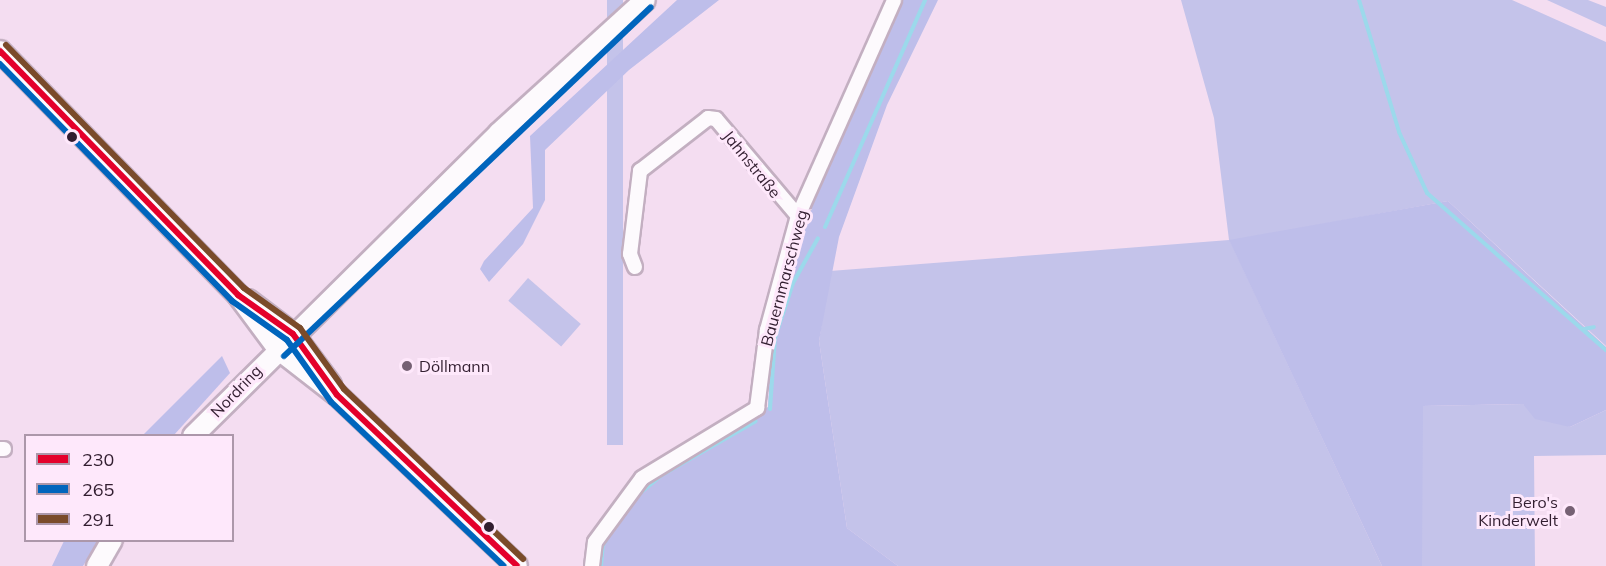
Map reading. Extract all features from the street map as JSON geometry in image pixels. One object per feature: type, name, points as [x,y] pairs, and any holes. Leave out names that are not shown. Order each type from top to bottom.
[{"type":"street","name":"Nordring","points":[[194,434],[293,334],[645,0]]},
{"type":"street","name":"Bauernmarschweg","points":[[592,566],[595,542],[642,478],[757,408],[767,330],[798,216],[894,0]]},
{"type":"street","points":[[0,51],[238,294],[278,349],[337,394],[517,566]]},
{"type":"street","name":"Jahnstraße","points":[[635,267],[630,254],[638,176],[708,118],[716,120],[798,216]]},
{"type":"street","points":[[238,294],[293,334],[337,394]]},
{"type":"street","points":[[97,566],[111,542]]},
{"type":"shaded area","points":[[607,0],[623,0],[623,445],[607,445]]},
{"type":"shaded area","points":[[677,0],[719,0],[629,70],[545,150],[545,200],[523,244],[489,282],[480,269],[484,261],[533,208],[530,136]]},
{"type":"shaded area","points":[[898,0],[938,0],[887,105],[839,237],[819,341],[847,528],[898,566],[600,566],[601,544],[644,485],[768,407],[772,329],[803,223]]},
{"type":"shaded area","points":[[1181,0],[1512,0],[1606,42],[1606,346],[1448,201],[1230,241],[1382,566],[898,566],[847,528],[819,341],[830,271],[1229,240],[1214,118]]},
{"type":"shaded area","points":[[1547,0],[1588,0],[1606,7],[1606,27]]},
{"type":"shaded area","points":[[1448,201],[1606,347],[1606,410],[1570,427],[1535,419],[1523,404],[1423,406],[1422,566],[1382,566],[1229,240]]},
{"type":"shaded area","points":[[528,278],[581,324],[561,347],[508,301]]},
{"type":"shaded area","points":[[222,356],[230,373],[175,434],[144,434]]},
{"type":"shaded area","points":[[1523,404],[1570,427],[1606,410],[1606,455],[1534,456],[1535,566],[1422,566],[1422,406]]},
{"type":"shaded area","points":[[63,542],[98,542],[83,566],[52,566]]},
{"type":"waterway","points":[[825,227],[925,0]]},
{"type":"waterway","points":[[1359,0],[1399,132],[1427,193],[1606,350]]},
{"type":"waterway","points":[[770,409],[775,338],[793,283],[818,238]]},
{"type":"waterway","points":[[1584,329],[1594,327]]},
{"type":"waterway","points":[[638,495],[662,475],[756,421]]},
{"type":"waterway","points":[[601,566],[603,545],[617,523]]},
{"type":"transit line","name":"265","points":[[284,356],[651,7]]},
{"type":"transit line","name":"291","points":[[6,45],[244,288],[300,328],[344,389],[523,559]]},
{"type":"transit line","name":"230","points":[[0,51],[238,295],[293,334],[337,395],[517,566]]},
{"type":"transit line","name":"265","points":[[0,64],[232,301],[287,340],[331,402],[504,566]]},
{"type":"place","name":"Döllmann","points":[[407,366]]},
{"type":"place","name":"Bero's Kinderwelt","points":[[1570,511]]}]
